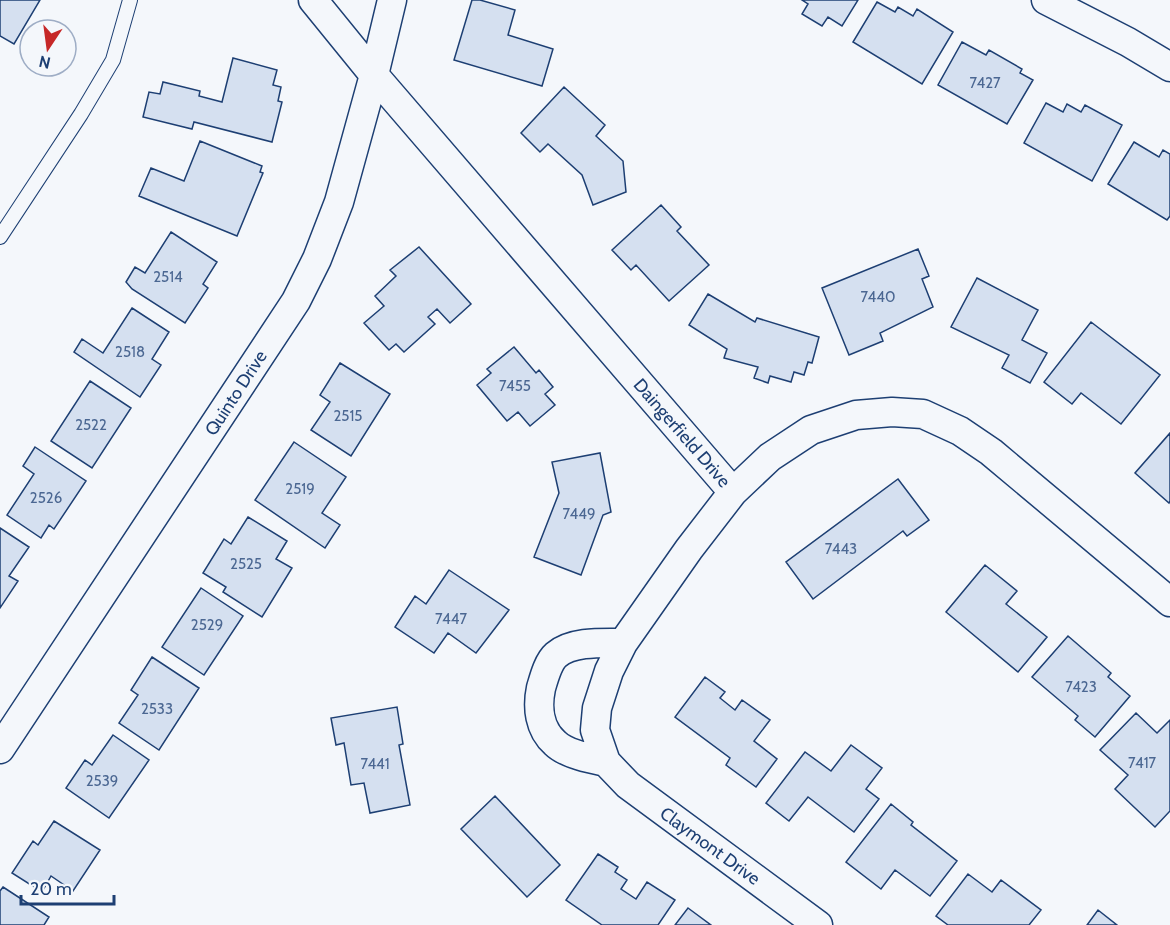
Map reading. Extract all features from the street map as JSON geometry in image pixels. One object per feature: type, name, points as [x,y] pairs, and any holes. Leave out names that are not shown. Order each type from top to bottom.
[{"type":"street","name":"Daingerfield Drive","points":[[313,0],[733,492],[770,457],[811,430],[856,415],[892,412],[923,414],[960,431],[991,452],[1170,602]]},
{"type":"street","name":"Quinto Drive","points":[[0,749],[296,301],[317,259],[339,202],[375,75],[392,0]]},
{"type":"street","points":[[1046,0],[1128,42],[1170,67]]},
{"type":"street","name":"Claymont Drive","points":[[733,492],[622,643],[597,708],[595,730],[606,762],[628,785],[818,925]]},
{"type":"street","points":[[606,762],[577,755],[555,744],[542,725],[539,700],[545,674],[555,655],[586,643],[622,643]]},
{"type":"lane","points":[[0,237],[81,114],[113,60],[130,0]]},
{"type":"building","points":[[0,0],[40,0],[29,18],[18,18],[18,37],[14,44],[0,36]]},
{"type":"building","points":[[472,0],[480,0],[515,10],[508,35],[553,49],[542,86],[454,60]]},
{"type":"building","points":[[802,0],[858,0],[842,26],[828,17],[822,26],[802,14],[808,4]]},
{"type":"building","points":[[877,2],[895,12],[898,7],[913,16],[917,9],[953,32],[922,84],[853,42]]},
{"type":"building","points":[[962,42],[986,55],[989,50],[1022,69],[1020,73],[1033,80],[1007,124],[938,85]]},
{"type":"building","points":[[233,58],[277,70],[273,85],[281,87],[278,101],[282,102],[272,142],[194,122],[192,129],[143,117],[149,92],[160,94],[163,82],[200,91],[199,96],[222,102]]},
{"type":"building","points":[[564,87],[605,125],[596,136],[623,161],[626,192],[593,205],[582,175],[548,144],[540,152],[521,133]]},
{"type":"building","points":[[1046,103],[1063,112],[1067,104],[1081,112],[1085,105],[1122,125],[1092,181],[1024,143]]},
{"type":"building","points":[[200,141],[262,166],[260,172],[263,173],[237,236],[139,196],[151,168],[184,181]]},
{"type":"building","points":[[1134,142],[1159,157],[1163,150],[1170,154],[1170,216],[1167,220],[1108,184]]},
{"type":"building","points":[[661,205],[681,227],[677,231],[709,265],[669,301],[636,265],[631,270],[612,250]]},
{"type":"building","points":[[171,232],[217,262],[203,284],[208,288],[185,323],[132,289],[126,282],[135,267],[145,273]]},
{"type":"building","points":[[419,247],[471,304],[450,323],[437,309],[428,317],[435,324],[404,352],[396,344],[389,350],[364,323],[384,306],[375,296],[396,276],[390,270]]},
{"type":"building","points":[[918,249],[929,276],[922,279],[933,307],[880,333],[883,341],[849,355],[822,288]]},
{"type":"building","points":[[977,278],[1038,310],[1022,340],[1047,353],[1030,383],[1002,368],[1009,355],[951,327]]},
{"type":"building","points":[[708,294],[755,322],[757,318],[819,337],[812,363],[808,362],[804,375],[794,372],[791,382],[770,376],[768,383],[754,378],[758,367],[724,358],[727,349],[689,325]]},
{"type":"building","points":[[132,308],[169,332],[152,359],[161,365],[140,397],[74,352],[82,339],[103,353]]},
{"type":"building","points":[[1091,322],[1160,375],[1121,424],[1081,393],[1072,404],[1044,382]]},
{"type":"building","points":[[514,347],[536,373],[539,370],[553,387],[545,394],[555,405],[530,426],[518,412],[507,421],[477,385],[491,373],[487,369]]},
{"type":"building","points":[[340,363],[390,394],[351,456],[311,430],[330,402],[320,395]]},
{"type":"building","points":[[90,381],[131,408],[92,468],[51,441]]},
{"type":"building","points":[[1170,433],[1170,501],[1169,503],[1135,473]]},
{"type":"building","points":[[294,442],[346,477],[322,513],[340,525],[325,548],[255,500]]},
{"type":"building","points":[[35,447],[86,481],[54,529],[49,525],[41,538],[7,515],[34,474],[23,466]]},
{"type":"building","points":[[600,453],[611,512],[603,515],[581,575],[534,557],[559,493],[552,462]]},
{"type":"building","points":[[898,479],[929,520],[907,536],[903,531],[813,599],[786,562]]},
{"type":"building","points":[[248,517],[287,541],[276,559],[292,568],[262,617],[223,592],[226,587],[203,573],[224,539],[231,544]]},
{"type":"building","points":[[0,528],[29,547],[9,576],[18,581],[0,608]]},
{"type":"building","points":[[985,565],[1017,591],[1006,604],[1047,637],[1018,672],[946,612]]},
{"type":"building","points":[[449,570],[509,610],[476,653],[448,633],[434,653],[395,627],[415,596],[426,604]]},
{"type":"building","points":[[201,588],[243,616],[204,675],[162,647]]},
{"type":"building","points":[[1068,636],[1111,673],[1108,677],[1130,696],[1095,737],[1075,720],[1078,716],[1032,677]]},
{"type":"building","points":[[152,657],[199,688],[159,750],[119,723],[138,695],[131,690]]},
{"type":"building","points":[[705,677],[725,692],[720,698],[735,710],[742,700],[770,720],[754,741],[777,759],[756,787],[726,765],[730,758],[675,717]]},
{"type":"building","points":[[397,707],[403,744],[399,745],[410,805],[370,813],[364,783],[351,785],[344,743],[336,745],[331,718]]},
{"type":"building","points":[[1136,713],[1157,733],[1170,720],[1170,811],[1155,827],[1115,789],[1128,775],[1100,750]]},
{"type":"building","points":[[113,735],[149,760],[109,818],[66,788],[85,760],[92,765]]},
{"type":"building","points":[[851,745],[882,768],[866,789],[879,799],[854,832],[808,797],[789,821],[766,803],[805,752],[831,771]]},
{"type":"building","points":[[495,796],[560,865],[527,897],[461,829]]},
{"type":"building","points":[[891,804],[913,822],[911,825],[957,861],[930,896],[895,870],[881,889],[846,862]]},
{"type":"building","points":[[54,821],[100,850],[73,891],[51,876],[42,892],[12,873],[33,841],[38,845]]},
{"type":"building","points":[[598,854],[618,867],[615,872],[627,880],[621,889],[636,899],[647,882],[675,900],[658,925],[602,925],[566,900]]},
{"type":"building","points":[[968,874],[992,892],[1001,880],[1041,910],[1029,925],[948,925],[936,916]]},
{"type":"building","points":[[3,887],[49,917],[44,925],[0,925],[0,891]]},
{"type":"building","points":[[688,908],[711,925],[675,925]]},
{"type":"building","points":[[1098,910],[1117,925],[1087,925]]}]
